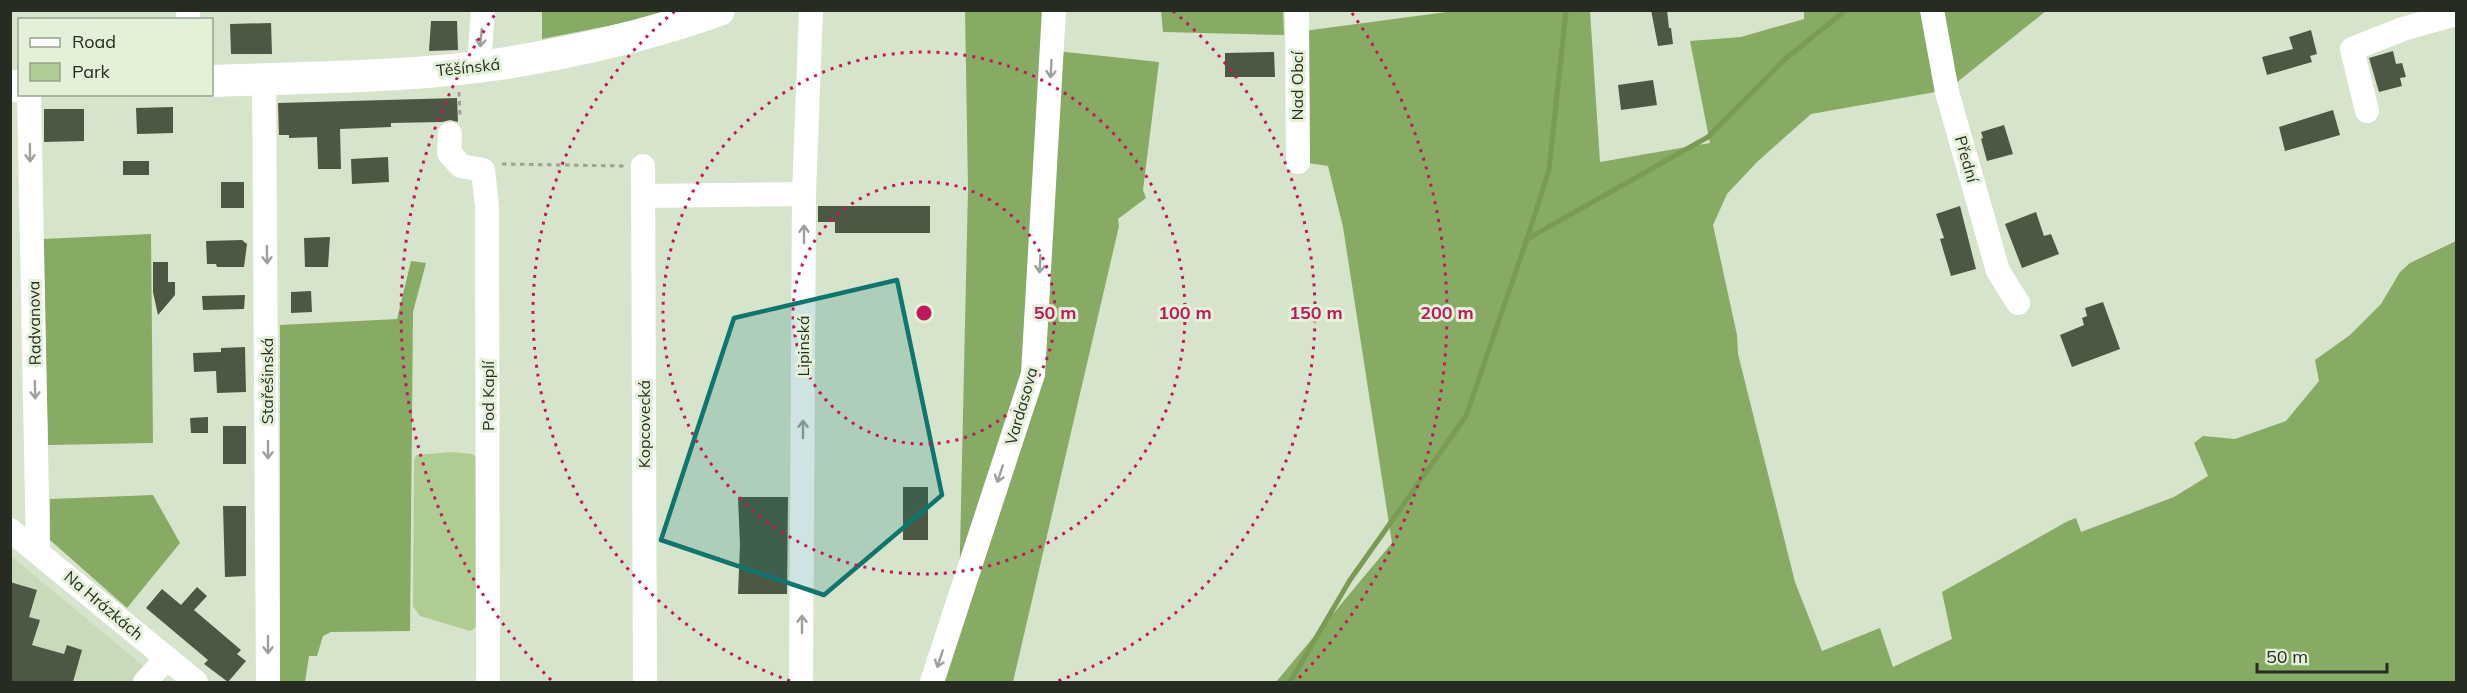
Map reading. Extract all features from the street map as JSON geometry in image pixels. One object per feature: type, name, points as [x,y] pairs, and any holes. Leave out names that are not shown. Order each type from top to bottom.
[{"type":"main road","name":"Těšínská","points":[[213,81],[387,74],[469,76],[680,24],[718,10]]},
{"type":"street","points":[[469,76],[483,10]]},
{"type":"street","name":"Lipinská","points":[[801,682],[804,195],[812,10]]},
{"type":"street","name":"Vardasova","points":[[932,682],[1033,374],[1054,10]]},
{"type":"street","name":"Nad Obcí","points":[[1297,10],[1298,162]]},
{"type":"street","name":"Přední","points":[[1932,10],[1947,92],[1998,271],[2018,303]]},
{"type":"street","points":[[2367,111],[2352,49],[2403,29],[2457,14]]},
{"type":"street","name":"Stařešinská","points":[[264,79],[268,682]]},
{"type":"street","name":"Radvanova","points":[[29,96],[38,550]]},
{"type":"street","points":[[450,134],[449,153],[461,166],[483,170]]},
{"type":"street","name":"Kopcovecká","points":[[643,166],[645,682]]},
{"type":"street","name":"Pod Kaplí","points":[[483,170],[488,206],[488,682]]},
{"type":"street","points":[[644,196],[804,195]]},
{"type":"street","name":"Na Hrázkách","points":[[10,530],[38,550],[196,682]]},
{"type":"street","points":[[145,682],[167,658]]},
{"type":"path","points":[[460,112],[469,76]]},
{"type":"path","points":[[483,170],[499,164],[643,166]]},
{"type":"highlighted area","points":[[897,280],[942,495],[824,595],[661,540],[734,318]]},
{"type":"shaded area","points":[[10,555],[147,669],[165,682],[11,682]]},
{"type":"green space","points":[[542,11],[666,11],[633,21],[542,39]]},
{"type":"green space","points":[[965,11],[1050,11],[1047,50],[1159,62],[1143,190],[1146,198],[1118,219],[1119,226],[1013,682],[934,682],[959,595],[968,189]]},
{"type":"green space","points":[[1161,11],[1283,11],[1284,35],[1163,32]]},
{"type":"green space","points":[[1454,11],[1590,11],[1600,162],[1710,143],[1690,41],[1741,37],[1804,19],[1804,11],[1926,11],[1941,91],[1811,114],[1757,162],[1727,194],[1713,225],[1737,335],[1738,354],[1795,582],[1822,651],[1880,628],[1893,667],[1952,639],[1942,592],[2068,521],[2076,518],[2081,532],[2174,497],[2208,476],[2194,443],[2203,436],[2235,439],[2286,421],[2319,381],[2315,360],[2350,335],[2381,304],[2400,272],[2410,263],[2456,241],[2456,682],[1276,682],[1392,543],[1343,227],[1328,166],[1308,163],[1304,31]]},
{"type":"green space","points":[[1942,11],[2046,11],[1951,87]]},
{"type":"green space","points":[[151,234],[153,443],[48,445],[43,239]]},
{"type":"green space","points":[[411,261],[426,263],[413,312],[410,631],[331,632],[323,636],[317,656],[309,656],[305,682],[280,682],[280,325],[397,319]]},
{"type":"green space","points":[[450,452],[472,454],[479,460],[477,627],[470,631],[420,616],[413,606],[414,461],[416,455]]},
{"type":"green space","points":[[153,495],[180,543],[127,608],[50,540],[50,499]]},
{"type":"building","points":[[1651,10],[1667,10],[1673,44],[1658,46]]},
{"type":"building","points":[[431,21],[457,21],[458,50],[429,51]]},
{"type":"building","points":[[271,23],[272,54],[231,54],[230,24]]},
{"type":"building","points":[[2311,30],[2317,54],[2310,56],[2312,62],[2267,75],[2262,57],[2293,49],[2289,37]]},
{"type":"building","points":[[2393,51],[2396,64],[2402,63],[2406,77],[2400,78],[2402,86],[2379,92],[2369,58]]},
{"type":"building","points":[[1274,52],[1275,77],[1225,77],[1225,53]]},
{"type":"building","points":[[1653,80],[1657,105],[1621,110],[1618,85]]},
{"type":"building","points":[[457,98],[458,122],[450,120],[391,123],[391,127],[340,129],[341,169],[318,169],[317,137],[289,138],[289,135],[279,135],[278,103]]},
{"type":"building","points":[[173,107],[173,133],[137,134],[136,108]]},
{"type":"building","points":[[44,109],[84,109],[84,141],[44,142]]},
{"type":"building","points":[[2333,110],[2340,135],[2285,151],[2279,127]]},
{"type":"building","points":[[2004,125],[2013,154],[1987,161],[1981,132]]},
{"type":"building","points":[[388,157],[389,182],[352,184],[351,159]]},
{"type":"building","points":[[123,161],[149,161],[149,175],[123,175]]},
{"type":"building","points":[[221,182],[244,182],[244,208],[221,208]]},
{"type":"building","points":[[818,206],[930,206],[930,233],[835,233],[835,222],[818,222]]},
{"type":"building","points":[[1960,206],[1976,269],[1951,276],[1940,239],[1944,238],[1936,214]]},
{"type":"building","points":[[2036,212],[2044,236],[2051,234],[2059,254],[2022,268],[2005,224]]},
{"type":"building","points":[[330,237],[328,267],[305,267],[304,238]]},
{"type":"building","points":[[242,240],[247,244],[244,267],[217,267],[216,264],[207,264],[206,241]]},
{"type":"building","points":[[153,262],[168,262],[168,282],[175,282],[175,295],[158,315],[153,292]]},
{"type":"building","points":[[311,291],[312,312],[291,313],[291,292]]},
{"type":"building","points":[[245,295],[244,309],[203,310],[202,296]]},
{"type":"building","points":[[2103,302],[2120,349],[2072,367],[2060,335],[2084,325],[2082,318],[2087,316],[2085,308]]},
{"type":"building","points":[[245,347],[246,392],[217,393],[216,371],[194,372],[193,353],[221,352],[221,348]]},
{"type":"building","points":[[208,417],[208,433],[191,433],[190,418]]},
{"type":"building","points":[[223,426],[246,426],[246,464],[223,464]]},
{"type":"building","points":[[903,487],[928,487],[928,540],[903,540]]},
{"type":"building","points":[[738,497],[788,497],[787,594],[738,594],[740,545]]},
{"type":"building","points":[[223,506],[246,506],[246,576],[225,577]]},
{"type":"building","points":[[10,582],[37,590],[29,617],[40,620],[32,645],[64,654],[67,645],[82,650],[73,682],[10,682]]},
{"type":"building","points":[[197,587],[207,596],[194,610],[241,650],[237,654],[246,661],[228,682],[204,664],[208,660],[146,608],[162,589],[181,605]]},
{"type":"waterway","points":[[1527,239],[1549,170],[1566,10]]},
{"type":"waterway","points":[[1290,682],[1350,580],[1466,416],[1527,239],[1708,137],[1785,59],[1846,10]]}]
